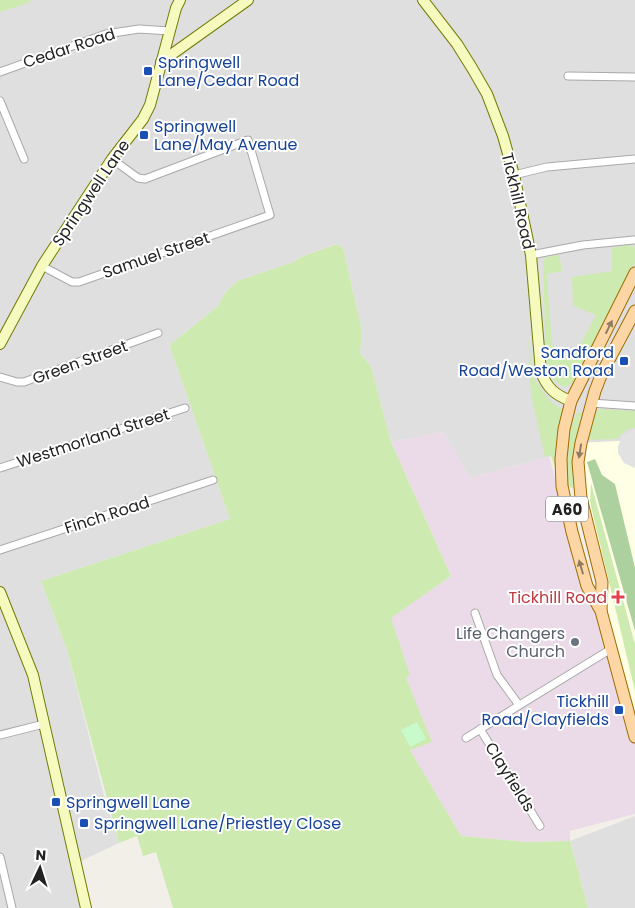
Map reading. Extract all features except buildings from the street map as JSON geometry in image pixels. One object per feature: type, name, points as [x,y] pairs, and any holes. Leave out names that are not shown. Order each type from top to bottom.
[{"type":"main road","name":"A60","points":[[635,273],[571,401],[564,429],[561,459],[562,486],[572,532],[587,586],[601,611],[635,737]]},
{"type":"main road","name":"A60","points":[[601,611],[602,582],[581,498],[578,462],[591,403],[602,373],[634,317]]},
{"type":"main road","points":[[571,401],[591,403]]},
{"type":"street","points":[[162,62],[248,0]]},
{"type":"street","name":"Tickhill Road","points":[[423,0],[457,44],[487,94],[503,136],[514,175],[530,255],[541,372],[549,389],[558,396],[571,401]]},
{"type":"street","name":"Springwell Lane","points":[[0,344],[42,266],[150,105],[178,4]]},
{"type":"street","name":"Cedar Road","points":[[0,72],[106,34],[139,30],[170,31]]},
{"type":"street","points":[[568,76],[635,77]]},
{"type":"street","points":[[0,101],[24,159]]},
{"type":"street","name":"Samuel Street","points":[[42,266],[72,282],[79,282],[270,214],[248,140],[146,179],[138,178],[112,159]]},
{"type":"street","points":[[514,175],[547,167],[635,159]]},
{"type":"street","points":[[530,255],[583,245],[635,241]]},
{"type":"street","name":"Green Street","points":[[0,377],[24,382],[158,333]]},
{"type":"street","points":[[591,403],[635,406]]},
{"type":"street","name":"Westmorland Street","points":[[0,468],[185,408]]},
{"type":"street","name":"Finch Road","points":[[0,550],[213,480]]},
{"type":"street","points":[[0,592],[33,674],[86,908]]},
{"type":"street","points":[[475,613],[496,675],[519,705]]},
{"type":"street","name":"Clayfields","points":[[466,738],[611,649]]},
{"type":"street","points":[[0,735],[44,724]]},
{"type":"street","name":"Clayfields","points":[[480,729],[540,826]]},
{"type":"street","points":[[0,857],[12,908]]},
{"type":"shaded area","points":[[0,0],[635,0],[635,440],[581,443],[549,457],[470,478],[443,432],[391,442],[371,367],[360,353],[362,331],[343,248],[336,244],[301,257],[294,262],[237,281],[225,293],[218,306],[171,344],[170,347],[230,519],[41,581],[67,650],[104,795],[119,843],[81,861],[91,908],[0,908]]},
{"type":"shaded area","points":[[635,430],[635,468],[624,463],[618,453],[618,446],[623,435]]},
{"type":"shaded area","points":[[443,432],[470,478],[549,457],[635,744],[635,814],[570,831],[570,841],[526,842],[461,836],[410,750],[431,742],[406,678],[390,618],[451,576],[391,442]]},
{"type":"shaded area","name":"Tickhill Road","points":[[635,440],[635,737],[601,611],[602,582],[581,498],[581,443]]},
{"type":"shaded area","points":[[635,816],[635,908],[588,908],[570,841]]},
{"type":"green space","points":[[0,0],[30,0],[31,2],[0,12]]},
{"type":"green space","points":[[337,244],[343,248],[362,331],[360,353],[371,367],[391,442],[451,576],[391,618],[410,675],[406,678],[432,742],[410,750],[461,836],[526,842],[570,841],[588,908],[173,908],[156,852],[143,856],[137,836],[119,843],[67,650],[41,581],[230,519],[170,347],[171,344],[218,306],[225,293],[237,281],[294,262],[301,257]]},
{"type":"green space","points":[[629,245],[635,247],[635,263],[574,382],[565,387],[558,384],[553,378],[546,360],[543,262],[546,257],[559,255],[562,271],[547,274],[552,345],[572,360],[596,315],[573,306],[572,277],[612,271],[612,248]]},
{"type":"green space","points":[[528,337],[533,378],[551,402],[563,409],[556,471],[551,455],[545,457],[531,395]]},
{"type":"green space","points":[[600,409],[635,411],[635,428],[628,429],[616,439],[587,440],[593,413]]},
{"type":"green space","points":[[582,412],[575,450],[574,489],[566,485],[567,448],[573,421],[577,413]]},
{"type":"green space","points":[[595,459],[602,475],[615,484],[635,568],[635,631],[587,462]]},
{"type":"green space","points":[[591,483],[635,644],[635,691],[590,502]]},
{"type":"green space","points":[[417,722],[426,739],[410,747],[401,730]]},
{"type":"place","name":"Springwell Lane/Cedar Road","points":[[148,71]]},
{"type":"place","name":"Springwell Lane/May Avenue","points":[[144,135]]},
{"type":"place","name":"Sandford Road/Weston Road","points":[[624,361]]},
{"type":"place","name":"Tickhill Road","points":[[618,597]]},
{"type":"place","name":"Life Changers Church","points":[[575,642]]},
{"type":"place","name":"Tickhill Road/Clayfields","points":[[619,710]]},
{"type":"place","name":"Springwell Lane","points":[[56,802]]},
{"type":"place","name":"Springwell Lane/Priestley Close","points":[[84,823]]}]
